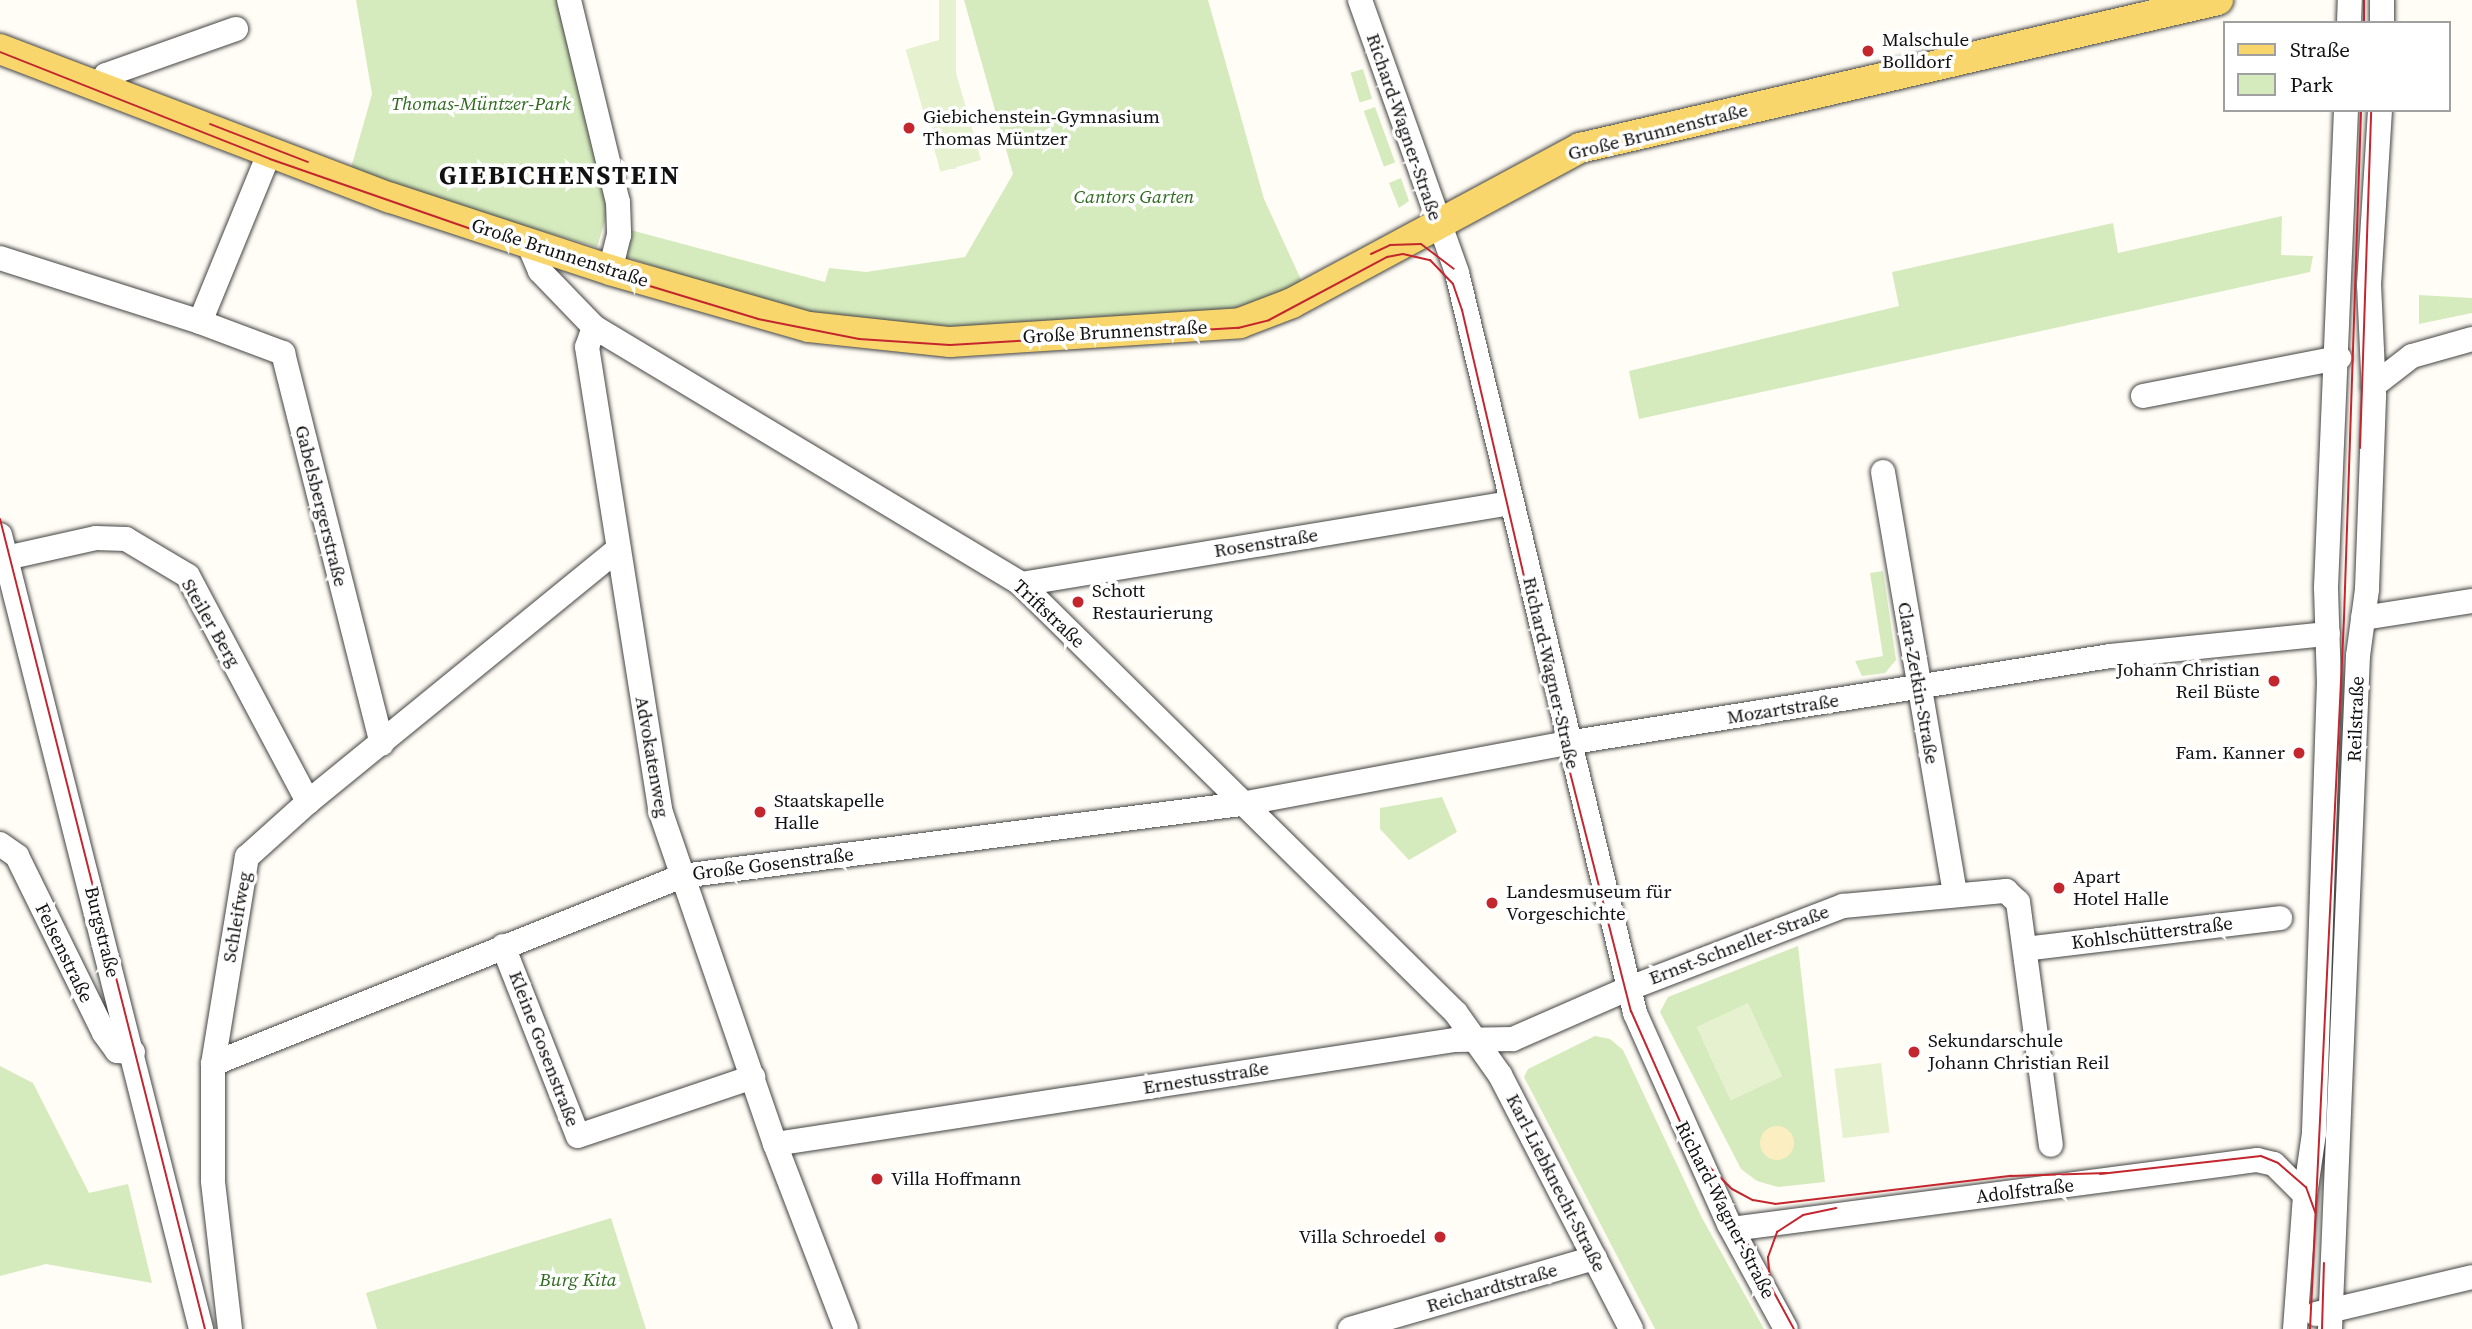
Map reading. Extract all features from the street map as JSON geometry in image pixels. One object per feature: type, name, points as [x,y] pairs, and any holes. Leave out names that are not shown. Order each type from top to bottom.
[{"type":"main road","name":"Große Brunnenstraße","points":[[0,49],[99,85],[269,153],[610,270],[809,327],[905,340],[964,341],[1240,323],[1292,303],[1580,148],[2188,3],[2218,0]]},
{"type":"street","points":[[569,0],[618,202],[619,235],[610,270]]},
{"type":"street","name":"Richard-Wagner-Straße","points":[[1360,0],[1437,225],[1457,273],[1567,743],[1645,1044],[1732,1228],[1786,1329]]},
{"type":"street","points":[[2349,21],[2350,0]]},
{"type":"street","points":[[2382,0],[2382,21]]},
{"type":"street","points":[[99,85],[106,75],[236,29]]},
{"type":"street","name":"Reilstraße","points":[[2295,1322],[2305,1195],[2314,1133],[2333,393],[2339,358],[2346,112]]},
{"type":"street","name":"Reilstraße","points":[[2331,1321],[2373,386],[2369,285],[2380,112]]},
{"type":"street","points":[[201,323],[269,153]]},
{"type":"street","name":"Triftstraße","points":[[529,244],[540,271],[594,327],[1021,584],[1241,804],[1456,1013],[1477,1040]]},
{"type":"street","name":"Gabelsbergerstraße","points":[[0,258],[201,323],[283,353],[382,744]]},
{"type":"street","name":"Advokatenweg","points":[[594,327],[587,347],[660,810],[775,1144],[846,1329]]},
{"type":"street","points":[[2373,337],[2388,349],[2412,356]]},
{"type":"street","points":[[2373,386],[2412,356],[2472,339]]},
{"type":"street","points":[[2143,396],[2339,358]]},
{"type":"street","name":"Clara-Zetkin-Straße","points":[[1883,472],[1955,895]]},
{"type":"street","name":"Rosenstraße","points":[[1021,584],[1511,503]]},
{"type":"street","name":"Steiler Berg","points":[[3,547],[96,538],[126,539],[188,576],[308,802]]},
{"type":"street","name":"Burgstraße","points":[[3,547],[201,1329]]},
{"type":"street","name":"Schleifweg","points":[[230,1329],[213,1181],[213,1064],[247,857],[308,802],[617,550]]},
{"type":"street","points":[[2363,618],[2472,601]]},
{"type":"street","name":"Mozartstraße","points":[[1241,804],[1567,743],[2110,656],[2328,634]]},
{"type":"street","name":"Große Gosenstraße","points":[[213,1064],[682,876],[1241,804]]},
{"type":"street","name":"Felsenstraße","points":[[0,844],[17,856],[104,1033],[117,1051],[133,1052]]},
{"type":"street","name":"Ernst-Schneller-Straße","points":[[1629,988],[1843,906],[1955,895],[2014,894],[2025,949],[2051,1145]]},
{"type":"street","name":"Kohlschütterstraße","points":[[2025,949],[2280,918]]},
{"type":"street","name":"Kleine Gosenstraße","points":[[503,946],[578,1136],[753,1077]]},
{"type":"street","name":"Ernestusstraße","points":[[775,1144],[1477,1040],[1513,1039],[1629,988]]},
{"type":"street","name":"Karl-Liebknecht-Straße","points":[[1477,1040],[1631,1329]]},
{"type":"street","name":"Adolfstraße","points":[[1732,1228],[2257,1160],[2274,1164],[2305,1195]]},
{"type":"street","name":"Reichardtstraße","points":[[1350,1329],[1595,1258]]},
{"type":"street","points":[[2295,1322],[2331,1321],[2472,1277]]},
{"type":"green space","name":"Thomas-Müntzer-Park","points":[[356,0],[563,0],[612,198],[597,247],[349,175],[372,94]]},
{"type":"green space","points":[[939,0],[956,0],[956,169],[939,169]]},
{"type":"green space","name":"Cantors Garten","points":[[964,0],[1208,0],[1264,199],[1308,295],[1237,316],[886,332],[733,293],[618,254],[623,228],[825,282],[829,268],[866,272],[965,257],[1013,174]]},
{"type":"green space","points":[[946,38],[981,160],[941,172],[906,50]]},
{"type":"green space","points":[[1363,69],[1372,99],[1360,102],[1351,73]]},
{"type":"green space","points":[[1375,107],[1395,162],[1384,167],[1364,111]]},
{"type":"green space","points":[[1401,178],[1409,201],[1399,208],[1389,183]]},
{"type":"green space","points":[[2282,216],[2281,255],[2313,256],[2310,272],[1639,419],[1629,371],[1899,306],[1892,272],[2113,223],[2118,253]]},
{"type":"green space","points":[[2419,295],[2472,298],[2472,313],[2419,324]]},
{"type":"green space","points":[[1883,571],[1896,660],[1885,673],[1862,676],[1855,661],[1883,656],[1870,573]]},
{"type":"green space","points":[[1442,797],[1457,832],[1409,860],[1380,829],[1380,808]]},
{"type":"green space","points":[[1798,946],[1825,1182],[1778,1187],[1757,1181],[1741,1169],[1660,1012],[1668,997]]},
{"type":"green space","points":[[1748,1003],[1782,1076],[1731,1101],[1696,1027]]},
{"type":"green space","points":[[1595,1036],[1610,1039],[1623,1050],[1702,1218],[1764,1329],[1655,1329],[1524,1077],[1528,1069]]},
{"type":"green space","points":[[1881,1063],[1890,1132],[1843,1138],[1834,1069]]},
{"type":"green space","points":[[0,1066],[33,1083],[89,1193],[128,1184],[152,1283],[46,1264],[0,1276]]},
{"type":"green space","name":"Burg Kita","points":[[611,1218],[646,1329],[377,1329],[366,1293]]},
{"type":"sand","points":[[1777,1126],[1789,1131],[1794,1143],[1789,1155],[1777,1160],[1765,1155],[1760,1143],[1765,1131]]},
{"type":"tram line","points":[[2364,0],[2364,21]]},
{"type":"tram line","points":[[0,52],[270,159],[528,249],[758,319],[859,339],[950,345],[1238,328],[1269,320],[1387,257],[1403,254],[1430,260],[1453,284],[1462,310],[1563,745],[1631,1011],[1693,1151],[1732,1189],[1753,1200],[1775,1204],[2011,1176],[2107,1173]]},
{"type":"tram line","points":[[2310,1329],[2344,618],[2361,112]]},
{"type":"tram line","points":[[2360,448],[2371,112]]},
{"type":"tram line","points":[[210,124],[308,162]]},
{"type":"tram line","points":[[1371,254],[1390,245],[1421,244],[1454,269]]},
{"type":"tram line","points":[[0,519],[205,1329]]},
{"type":"tram line","points":[[2100,1174],[2261,1156],[2278,1163],[2306,1187],[2315,1212]]},
{"type":"tram line","points":[[1710,1175],[1794,1329]]},
{"type":"tram line","points":[[1770,1281],[1768,1257],[1777,1232],[1803,1215],[1836,1208]]},
{"type":"tram line","points":[[2322,1329],[2324,1263]]},
{"type":"place","name":"Malschule Bolldorf","points":[[1868,51]]},
{"type":"place","name":"Giebichenstein-Gymnasium Thomas Müntzer","points":[[909,128]]},
{"type":"place","name":"Schott Restaurierung","points":[[1078,602]]},
{"type":"place","name":"Johann Christian Reil Büste","points":[[2274,681]]},
{"type":"place","name":"Fam. Kanner","points":[[2299,753]]},
{"type":"place","name":"Staatskapelle Halle","points":[[760,812]]},
{"type":"place","name":"Apart Hotel Halle","points":[[2059,888]]},
{"type":"place","name":"Landesmuseum für Vorgeschichte","points":[[1492,903]]},
{"type":"place","name":"Sekundarschule Johann Christian Reil","points":[[1914,1052]]},
{"type":"place","name":"Villa Hoffmann","points":[[877,1179]]},
{"type":"place","name":"Villa Schroedel","points":[[1440,1237]]},
{"type":"district","name":"GIEBICHENSTEIN","points":[[560,176]]}]
